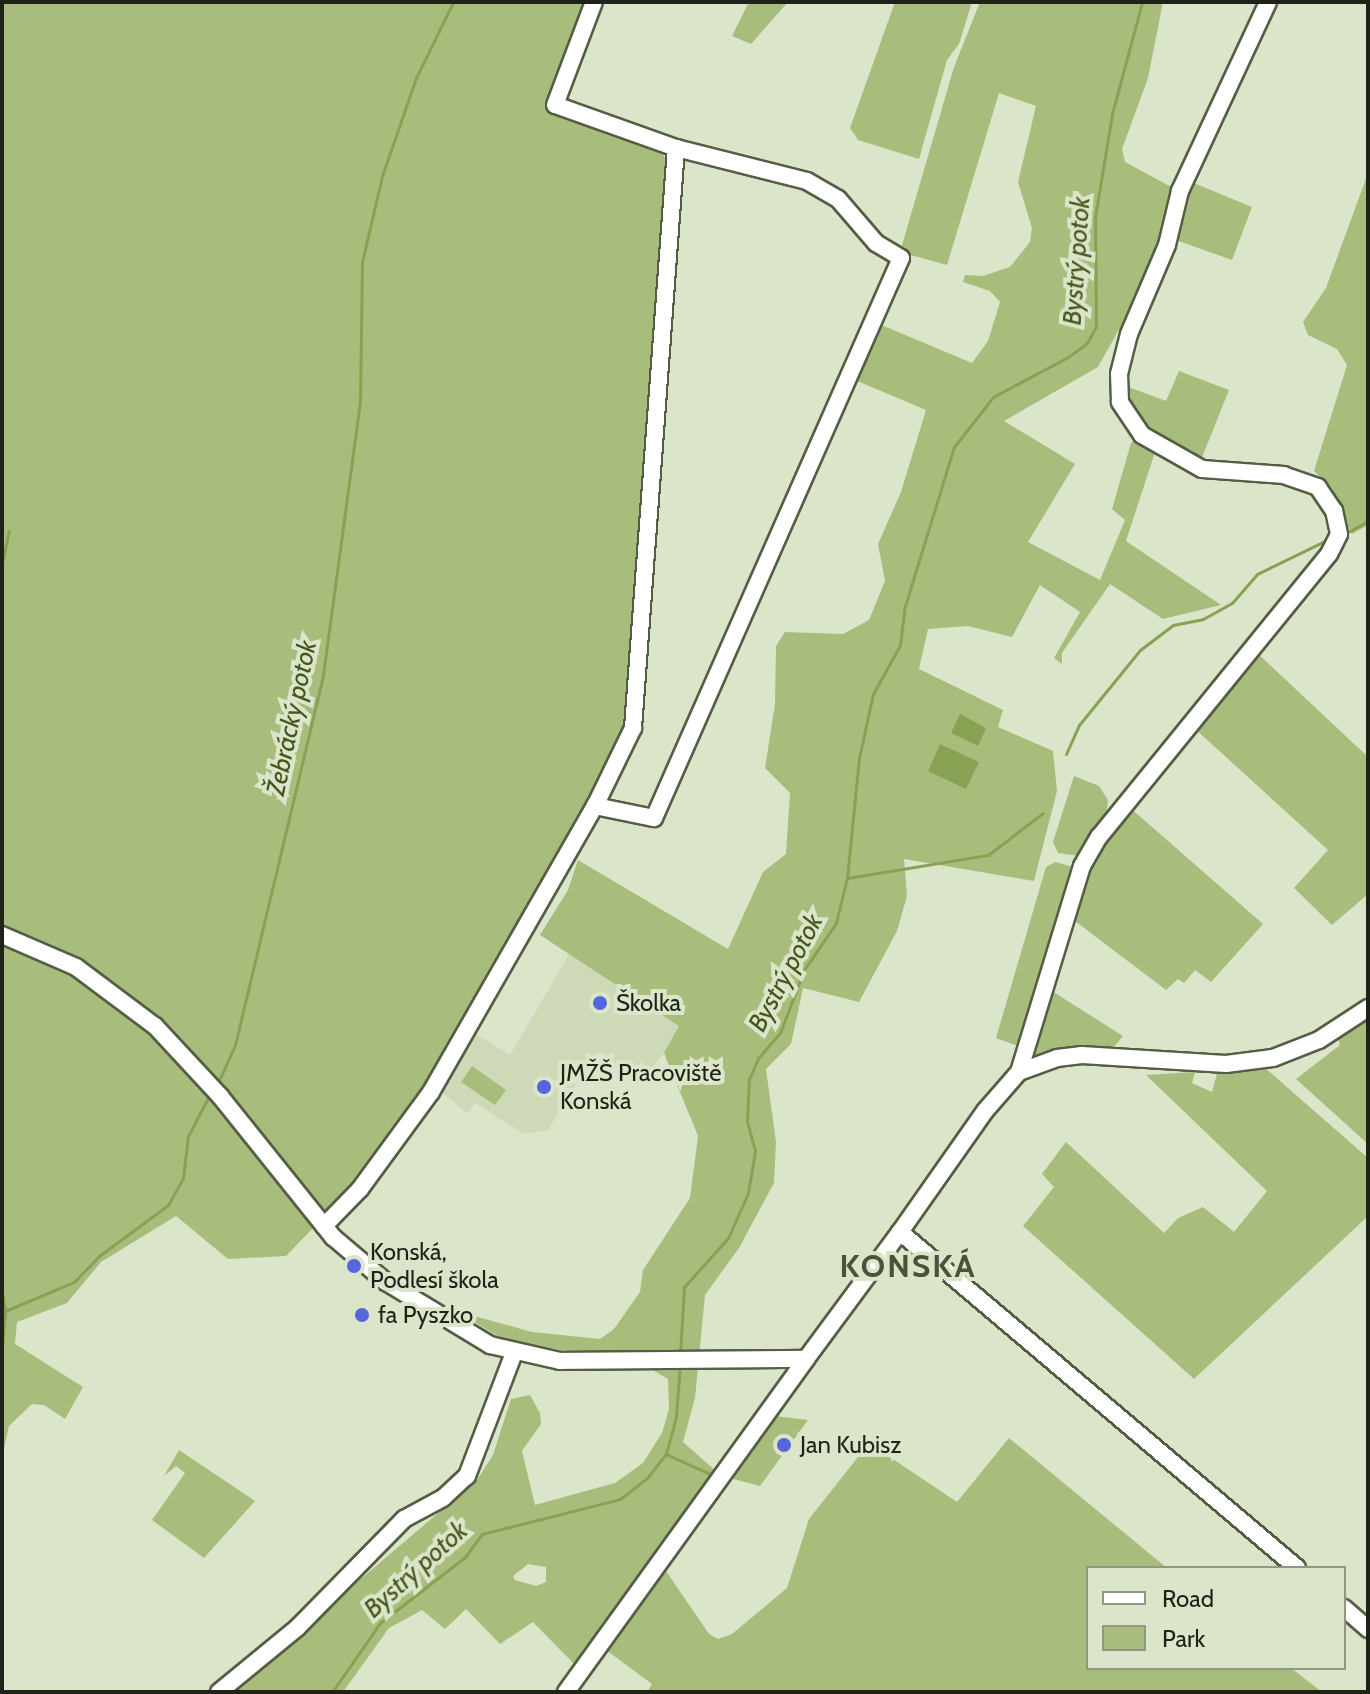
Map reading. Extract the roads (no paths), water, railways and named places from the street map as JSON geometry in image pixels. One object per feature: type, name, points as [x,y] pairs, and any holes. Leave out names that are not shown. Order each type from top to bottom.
[{"type":"street","points":[[594,2],[555,105],[676,148],[807,181],[838,199],[876,243],[901,258],[654,818],[595,806]]},
{"type":"street","points":[[566,1692],[985,1111],[1019,1072],[1082,866],[1099,837],[1329,554],[1339,534],[1334,511],[1318,487],[1284,475],[1202,469],[1142,435],[1124,416],[1120,402],[1119,374],[1129,334],[1167,245],[1180,191],[1268,2]]},
{"type":"street","points":[[324,1226],[360,1189],[431,1092],[595,806],[633,728],[676,148]]},
{"type":"street","points":[[2,935],[76,967],[155,1026],[220,1096],[324,1226],[386,1282],[490,1345],[514,1353],[560,1361],[806,1359]]},
{"type":"street","points":[[1019,1072],[1057,1058],[1082,1055],[1226,1064],[1273,1058],[1319,1040],[1368,1008]]},
{"type":"street","points":[[900,1232],[1295,1566]]},
{"type":"street","points":[[219,1692],[297,1628],[404,1519],[443,1498],[467,1476],[485,1441],[514,1353]]},
{"type":"street","points":[[1346,1610],[1368,1629]]},
{"type":"waterway","name":"Žebrácký potok","points":[[217,1085],[235,1045],[323,675],[360,402],[362,262],[382,176],[416,78],[453,2]]},
{"type":"waterway","name":"Bystrý potok","points":[[680,1353],[684,1287],[728,1238],[748,1193],[755,1151],[747,1121],[749,1079],[759,1057],[780,1033],[804,970],[836,923],[847,878],[859,758],[873,694],[900,645],[905,606],[954,447],[993,397],[1068,357],[1087,343],[1096,327],[1095,217],[1112,114],[1142,2]]},
{"type":"waterway","points":[[1348,532],[1368,521]]},
{"type":"waterway","points":[[2,563],[9,531]]},
{"type":"waterway","points":[[1066,754],[1079,725],[1140,650],[1173,625],[1203,619],[1232,603],[1257,574],[1327,540]]},
{"type":"waterway","points":[[847,878],[988,855],[1043,813]]},
{"type":"waterway","name":"Žebrácký potok","points":[[2,1346],[5,1311],[74,1282],[99,1256],[168,1205],[183,1178],[188,1136],[210,1094]]},
{"type":"waterway","points":[[2,1292],[5,1311]]},
{"type":"waterway","name":"Žebrácký potok","points":[[2,1351],[2,1417]]},
{"type":"waterway","name":"Bystrý potok","points":[[332,1692],[380,1623],[465,1557],[482,1534],[620,1499],[647,1478],[666,1454],[676,1416],[680,1364]]},
{"type":"waterway","points":[[666,1454],[710,1474]]},
{"type":"place","name":"Školka","points":[[600,1003]]},
{"type":"place","name":"JMŽŠ Pracoviště Konská","points":[[544,1087]]},
{"type":"place","name":"Konská, Podlesí škola","points":[[354,1266]]},
{"type":"place","name":"fa Pyszko","points":[[362,1315]]},
{"type":"place","name":"Jan Kubisz","points":[[784,1445]]},
{"type":"district","name":"KONSKÁ","points":[[908,1266]]}]
